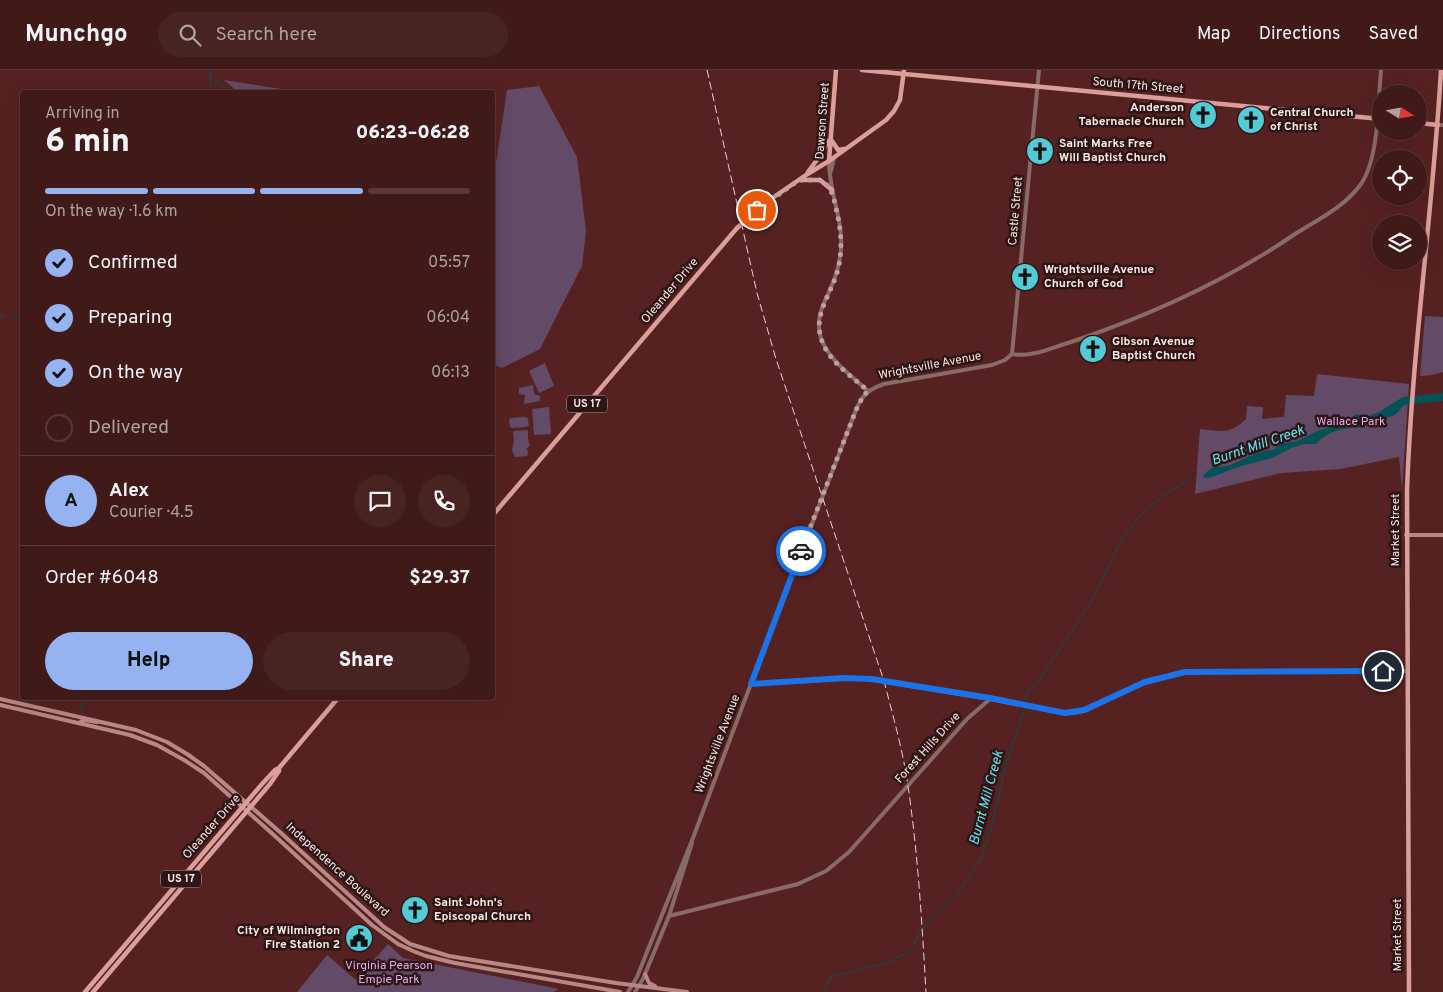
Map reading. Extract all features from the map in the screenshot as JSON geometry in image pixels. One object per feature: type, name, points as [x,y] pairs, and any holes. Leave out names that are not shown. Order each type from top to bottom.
[{"type":"main road","name":"Dawson Street","points":[[829,161],[836,70]]},
{"type":"main road","name":"South 17th Street","points":[[862,70],[904,72],[1372,118]]},
{"type":"main road","name":"Market Street","points":[[1408,992],[1407,490],[1410,419],[1440,125],[1441,70]]},
{"type":"main road","name":"Oleander Drive","points":[[495,512],[737,228],[768,201],[881,125],[894,111],[902,92],[904,72]]},
{"type":"main road","points":[[830,134],[838,150],[847,148]]},
{"type":"main road","name":"US 17","points":[[806,175],[822,153],[830,134]]},
{"type":"main road","points":[[799,180],[820,180],[832,190]]},
{"type":"main road","points":[[1406,535],[1443,535]]},
{"type":"main road","name":"Independence Boulevard","points":[[0,698],[114,724],[154,737],[187,754],[204,766],[251,807],[384,926],[410,944],[449,956],[632,986],[687,992]]},
{"type":"main road","name":"Oleander Drive","points":[[85,992],[242,807],[275,770],[279,768],[336,700]]},
{"type":"main road","name":"Independence Boulevard","points":[[0,706],[130,735],[164,749],[200,770],[372,925],[398,944],[412,951],[454,963],[620,992]]},
{"type":"main road","points":[[79,723],[84,720],[114,724]]},
{"type":"main road","name":"Oleander Drive","points":[[93,992],[251,807],[279,772],[279,768]]},
{"type":"main road","points":[[645,974],[648,983],[662,989]]},
{"type":"street","name":"Castle Street","points":[[1012,354],[1039,70]]},
{"type":"street","name":"Wrightsville Avenue","points":[[1380,85],[1381,70]]},
{"type":"street","name":"Wrightsville Avenue","points":[[628,992],[648,952],[693,838],[856,410],[863,396],[868,391],[884,384],[992,365],[1005,360],[1012,354],[1028,355],[1124,323],[1176,301],[1240,268],[1302,231],[1345,202],[1358,189],[1367,172],[1375,140]]},
{"type":"street","name":"Dawson Street","points":[[830,173],[834,158]]},
{"type":"street","name":"Dawson Street","points":[[829,161],[832,190],[841,233],[841,256],[835,280],[822,307],[820,329],[822,341],[830,356],[868,391]]},
{"type":"street","points":[[751,684],[861,678],[990,698],[1057,712],[1074,713],[1087,710],[1145,682],[1185,672],[1407,671]]},
{"type":"street","name":"Forest Hills Drive","points":[[669,916],[798,884],[826,871],[849,852],[967,719],[990,698]]},
{"type":"street","name":"Wrightsville Avenue","points":[[636,992],[669,916],[690,853],[693,838]]},
{"type":"green space","points":[[224,80],[288,90],[236,90]]},
{"type":"green space","points":[[539,86],[577,157],[586,231],[582,266],[540,349],[502,368],[495,365],[495,162],[507,90]]},
{"type":"green space","points":[[1425,316],[1443,317],[1443,372],[1420,376]]},
{"type":"green space","points":[[545,363],[554,386],[539,393],[529,371]]},
{"type":"green space","name":"Wallace Park","points":[[1317,374],[1409,384],[1402,490],[1399,457],[1341,469],[1281,473],[1195,494],[1200,429],[1225,431],[1235,428],[1246,419],[1247,406],[1263,407],[1262,419],[1284,417],[1286,395],[1314,396]]},
{"type":"green space","points":[[533,385],[534,394],[540,396],[540,401],[524,404],[525,395],[519,394],[519,388]]},
{"type":"green space","points":[[549,407],[551,434],[534,435],[532,409]]},
{"type":"green space","points":[[526,417],[529,425],[527,427],[510,427],[509,420],[511,418]]},
{"type":"green space","points":[[527,430],[530,446],[527,448],[528,454],[527,456],[515,457],[512,450],[513,433],[514,431]]},
{"type":"green space","name":"Virginia Pearson Empie Park","points":[[388,944],[403,958],[559,989],[554,992],[297,992],[327,955],[356,980]]},
{"type":"water","points":[[1443,393],[1443,401],[1404,405],[1395,415],[1363,423],[1359,428],[1335,431],[1316,444],[1304,444],[1291,448],[1272,458],[1241,466],[1209,478],[1203,477],[1207,471],[1214,467],[1228,466],[1257,453],[1274,450],[1281,444],[1297,441],[1317,431],[1347,422],[1356,414],[1366,417],[1379,412],[1403,397]]},
{"type":"waterway","points":[[210,70],[211,90]]},
{"type":"waterway","points":[[211,77],[228,90]]},
{"type":"waterway","points":[[0,316],[6,316]]},
{"type":"waterway","points":[[12,317],[20,319]]},
{"type":"waterway","name":"Burnt Mill Creek","points":[[1024,701],[1028,692],[1042,676],[1093,599],[1120,542],[1138,518],[1156,501],[1191,478]]},
{"type":"waterway","points":[[80,700],[82,709]]},
{"type":"waterway","name":"Burnt Mill Creek","points":[[824,992],[830,977],[886,963],[907,953],[921,930],[959,892],[980,860],[990,833],[1007,760],[1025,708]]},
{"type":"railway","points":[[707,70],[757,293],[776,359],[884,681],[897,734],[906,773],[914,837],[926,992]]},
{"type":"way so far","points":[[757,210],[799,180],[820,180],[832,190],[839,219],[842,245],[835,280],[822,307],[819,323],[822,341],[824,347],[837,364],[868,391],[859,402],[801,551]]},
{"type":"place","name":"Anderson Tabernacle Church","points":[[1203,115]]},
{"type":"place","name":"Central Church of Christ","points":[[1251,120]]},
{"type":"place","name":"Saint Marks Free Will Baptist Church","points":[[1040,151]]},
{"type":"place","name":"Wrightsville Avenue Church of God","points":[[1025,277]]},
{"type":"place","name":"Gibson Avenue Baptist Church","points":[[1093,349]]},
{"type":"place","name":"Saint John's Episcopal Church","points":[[415,910]]},
{"type":"place","name":"City of Wilmington Fire Station 2","points":[[359,938]]},
{"type":"route","points":[[801,551],[751,684],[844,678],[872,679],[990,698],[1057,712],[1074,713],[1145,682],[1185,672],[1383,671]]}]
